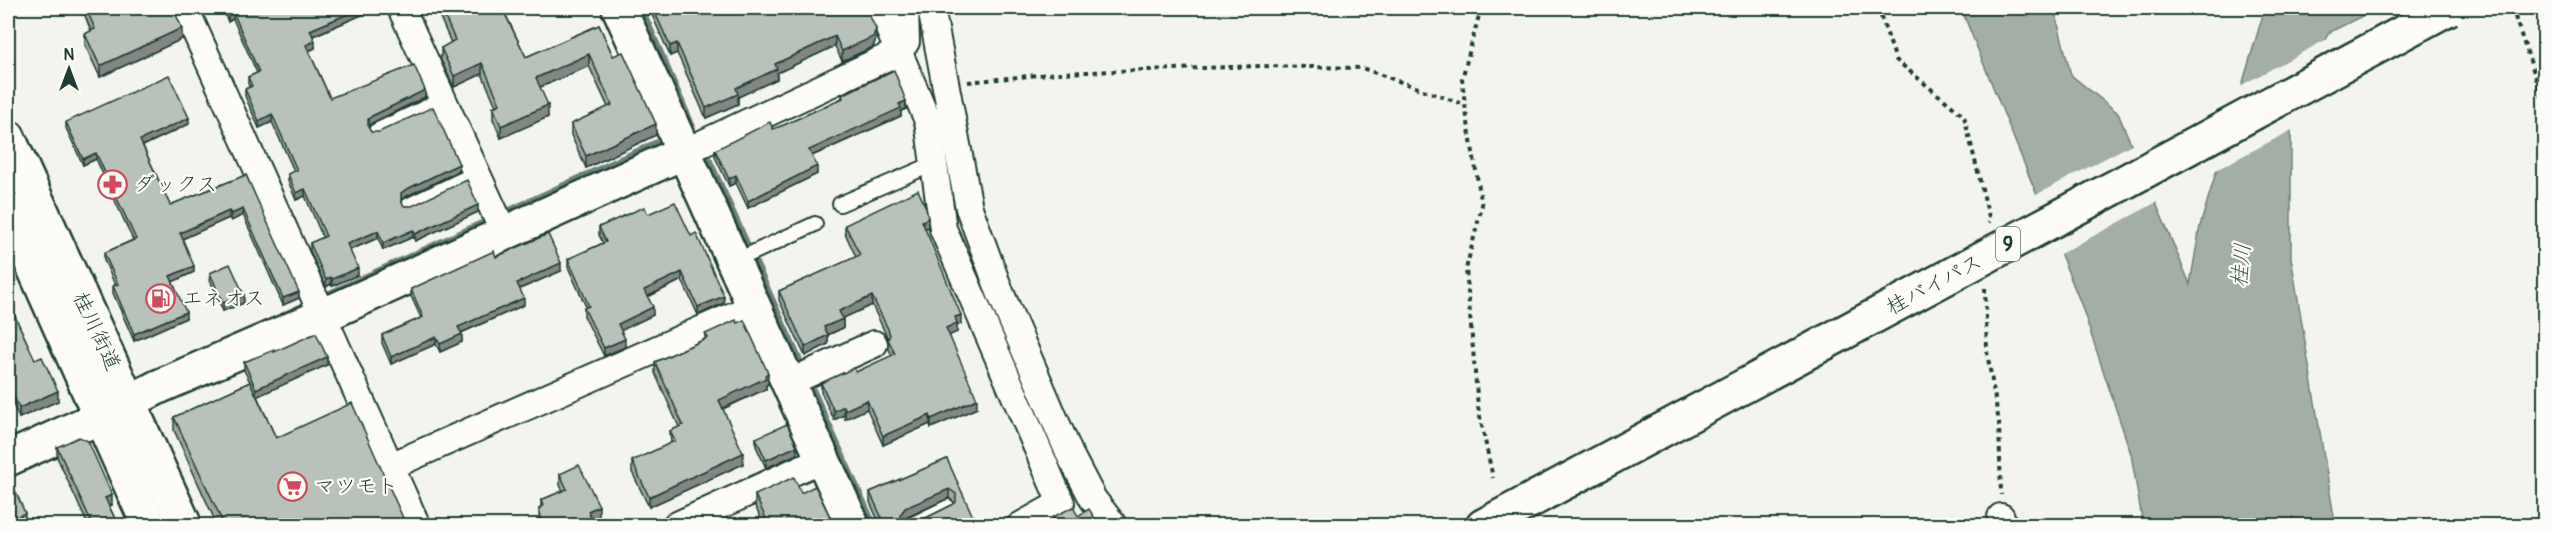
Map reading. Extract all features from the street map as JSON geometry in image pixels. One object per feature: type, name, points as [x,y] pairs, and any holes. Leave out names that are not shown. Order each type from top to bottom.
[{"type":"main road","points":[[619,8],[682,153],[745,256],[753,307],[801,377],[822,459],[853,525]]},
{"type":"main road","name":"桂バイパス","points":[[1484,525],[2449,8]]},
{"type":"main road","name":"桂川街道","points":[[8,137],[185,525]]},
{"type":"main road","points":[[8,459],[100,417],[128,401],[682,153]]},
{"type":"main road","name":"桂川街道","points":[[8,210],[149,525]]},
{"type":"street","points":[[186,8],[417,525]]},
{"type":"street","points":[[400,8],[504,233]]},
{"type":"street","points":[[880,8],[928,121],[943,229],[1061,503],[1020,525]]},
{"type":"street","points":[[682,153],[898,52],[906,42],[905,8]]},
{"type":"street","points":[[931,8],[969,208],[1000,292],[1070,455],[1094,499],[1114,525]]},
{"type":"street","points":[[391,466],[753,307]]},
{"type":"street","points":[[801,377],[874,344]]},
{"type":"street","points":[[675,525],[822,459]]},
{"type":"lane","points":[[376,131],[442,99]]},
{"type":"lane","points":[[840,204],[933,164]]},
{"type":"lane","points":[[409,205],[476,173]]},
{"type":"lane","points":[[745,256],[815,224]]},
{"type":"lane","points":[[909,525],[948,507]]},
{"type":"path","points":[[1481,8],[1462,79],[1482,206],[1466,269],[1478,407],[1493,478]]},
{"type":"path","points":[[2512,8],[2544,102]]},
{"type":"path","points":[[2541,8],[2544,17]]},
{"type":"path","points":[[942,75],[965,82],[1059,73],[1260,66],[1362,68],[1465,105]]},
{"type":"water","name":"桂川","points":[[1961,8],[2054,8],[2071,75],[2118,113],[2190,284],[2200,226],[2265,8],[2378,8],[2328,33],[2291,120],[2291,257],[2334,517],[2333,525],[2143,525],[2131,454],[2081,304]]},
{"type":"pier","points":[[2329,38],[2294,121],[2294,129],[2214,171],[2240,86]]},
{"type":"pier","points":[[2134,143],[2157,202],[2058,255],[2034,196]]},
{"type":"building","points":[[86,8],[173,8],[182,28],[100,66],[85,34],[95,29]]},
{"type":"building","points":[[225,8],[362,8],[310,30],[315,41],[306,45],[330,98],[414,65],[425,90],[372,116],[368,119],[368,127],[371,132],[379,132],[433,107],[459,164],[405,190],[401,193],[401,201],[404,206],[412,206],[467,180],[478,205],[415,234],[413,230],[383,243],[378,231],[347,244],[358,268],[326,280],[310,243],[326,236],[305,189],[296,193],[288,174],[297,170],[272,114],[259,121],[245,89],[252,86],[248,77],[259,72],[233,12],[228,14]]},
{"type":"building","points":[[441,8],[502,8],[526,57],[599,25],[613,56],[623,52],[656,124],[586,156],[571,124],[612,105],[589,54],[536,78],[548,105],[501,126],[493,107],[500,104],[482,63],[454,76],[441,48],[455,40]]},
{"type":"building","points":[[653,8],[866,8],[876,29],[873,37],[842,51],[835,36],[775,64],[777,69],[736,88],[738,94],[706,108],[677,43],[670,46]]},
{"type":"building","points":[[894,70],[906,101],[899,104],[901,108],[809,150],[817,166],[748,201],[736,175],[729,179],[715,150],[770,122],[773,129],[784,125],[843,98],[842,95]]},
{"type":"building","points":[[169,75],[189,118],[140,140],[170,205],[246,175],[299,292],[283,298],[243,209],[231,214],[229,211],[180,233],[194,266],[170,276],[186,312],[134,334],[113,286],[118,284],[104,253],[136,239],[96,153],[83,159],[66,122]]},
{"type":"building","points":[[918,190],[928,218],[922,221],[961,315],[955,317],[957,323],[946,328],[977,399],[931,419],[930,415],[883,436],[867,400],[845,410],[844,406],[834,411],[821,383],[854,368],[856,372],[895,354],[888,339],[890,335],[888,329],[872,296],[839,311],[843,319],[824,327],[828,335],[805,347],[779,291],[860,255],[845,225]]},
{"type":"building","points":[[675,202],[691,236],[696,233],[724,296],[698,307],[682,272],[644,290],[653,307],[618,324],[625,339],[604,348],[584,308],[589,306],[568,259],[606,242],[599,227],[644,207],[648,214]]},
{"type":"building","points":[[548,234],[561,263],[517,283],[524,298],[458,327],[462,334],[440,344],[436,337],[391,357],[382,335],[423,317],[411,289],[494,251],[496,257]]},
{"type":"building","points":[[230,264],[244,295],[223,303],[210,273]]},
{"type":"building","points":[[8,301],[35,360],[42,357],[58,391],[19,408],[8,382]]},
{"type":"building","points":[[736,320],[737,323],[744,320],[768,373],[765,375],[766,378],[719,400],[743,453],[649,497],[632,461],[675,441],[670,431],[683,425],[655,362],[708,338],[705,334]]},
{"type":"building","points":[[316,333],[327,357],[256,389],[244,362],[274,350],[274,352]]},
{"type":"building","name":"マツモト","points":[[250,382],[276,438],[352,403],[403,518],[410,525],[224,525],[174,417]]},
{"type":"building","points":[[787,424],[797,446],[766,460],[756,438]]},
{"type":"building","points":[[79,437],[88,441],[112,495],[105,498],[118,525],[81,525],[91,521],[57,447]]},
{"type":"building","points":[[947,459],[975,521],[964,525],[912,525],[885,525],[870,492]],"holes":[[[949,489],[956,494],[956,502],[952,505],[912,525],[904,524],[900,515],[905,508]]]},
{"type":"building","points":[[579,465],[599,506],[588,511],[594,525],[543,525],[539,508],[543,506],[541,500],[567,489],[560,474]]},
{"type":"building","points":[[794,477],[801,493],[815,486],[834,525],[769,525],[755,495]]},
{"type":"building","points":[[10,479],[25,513],[10,520],[12,525],[8,525],[8,480]]},
{"type":"building","points":[[1073,507],[1078,516],[1089,509],[1099,525],[1058,525],[1053,517]]},
{"type":"waterway","points":[[641,8],[692,126]]},
{"type":"waterway","points":[[320,298],[656,143]]},
{"type":"waterway","points":[[709,160],[874,526]]},
{"type":"waterway","points":[[288,313],[310,303]]},
{"type":"place","name":"ダックス","points":[[113,184]]},
{"type":"place","name":"エネオス","points":[[161,298]]},
{"type":"place","name":"マツモト","points":[[293,486]]}]
